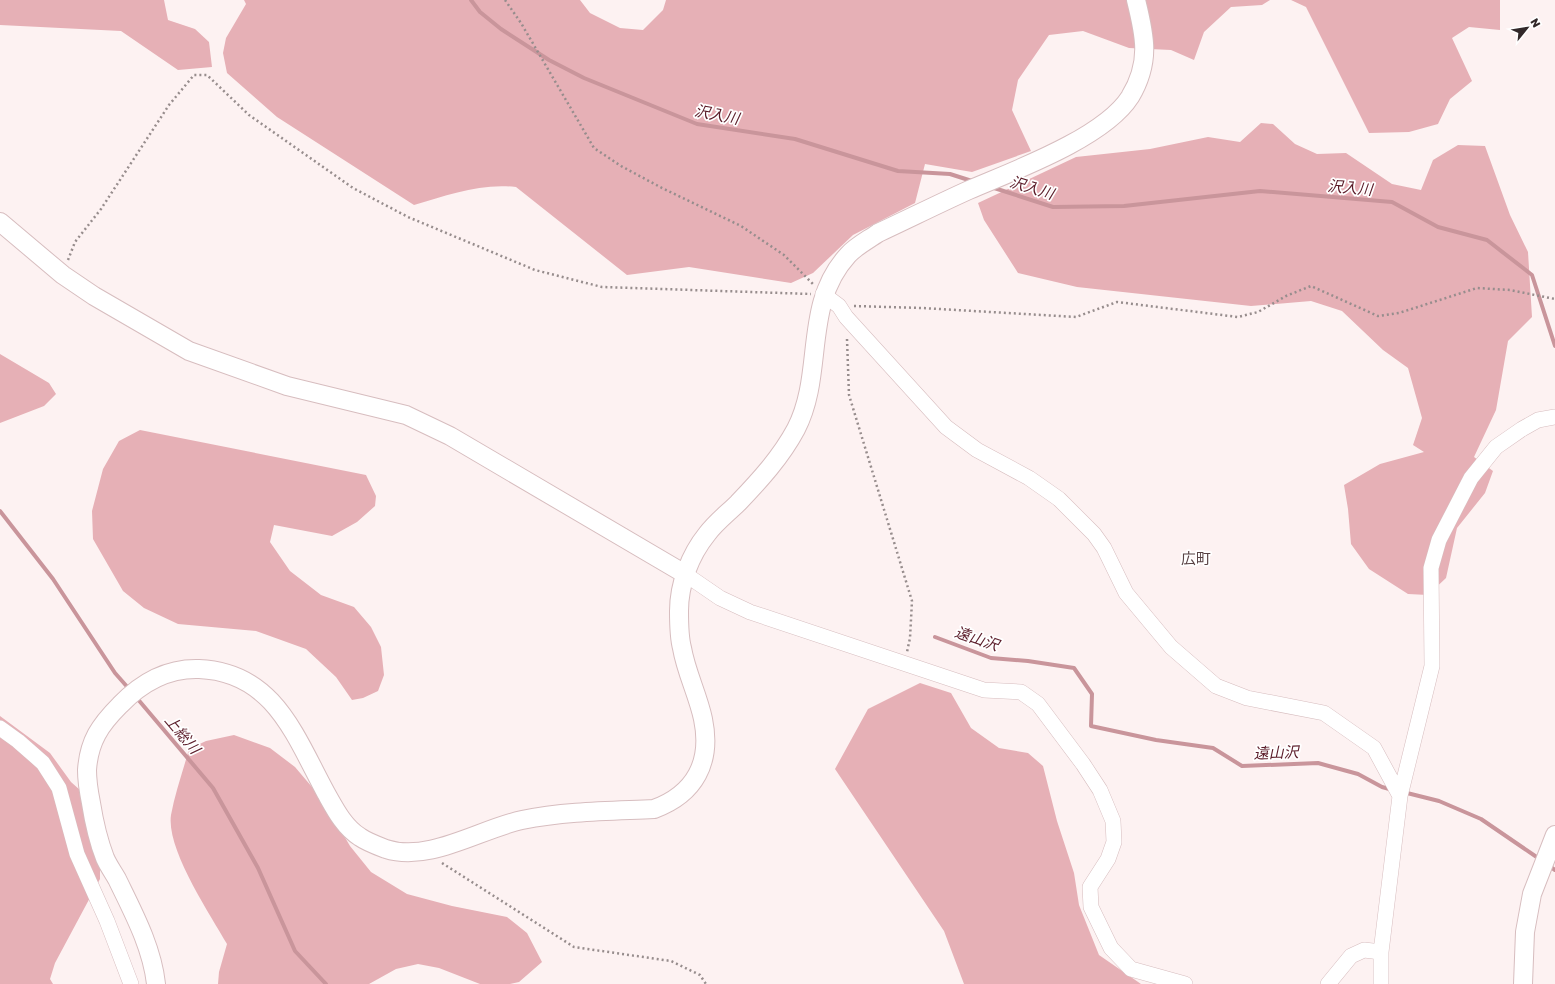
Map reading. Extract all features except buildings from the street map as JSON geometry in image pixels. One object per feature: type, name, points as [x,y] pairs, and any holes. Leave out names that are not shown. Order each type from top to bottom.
[{"type":"street","points":[[156,984],[154,968],[146,940],[105,858],[94,825],[87,771],[93,740],[103,722],[128,696],[157,676],[186,669],[217,670],[246,680],[271,700],[290,727],[344,823],[360,838],[387,849],[401,852],[425,851],[519,821],[556,814],[654,809],[668,804],[682,795],[695,781],[704,758],[705,741],[703,719],[682,648],[679,611],[685,574],[698,547],[708,533],[775,462],[796,428],[809,392],[814,342],[823,294],[832,277],[848,254],[878,233],[1084,137],[1115,115],[1130,97],[1142,69],[1146,45],[1138,8]]},
{"type":"street","points":[[0,222],[63,275],[94,296],[189,351],[287,386],[406,415],[450,436],[685,574],[720,598],[750,612],[984,690],[1022,692],[1038,704],[1083,764],[1100,790],[1113,821],[1114,842],[1110,853],[1090,887],[1091,907],[1108,942],[1131,969],[1185,984]]},
{"type":"street","points":[[823,294],[843,312],[921,401],[946,427],[976,450],[1029,478],[1059,499],[1094,534],[1104,548],[1126,593],[1171,647],[1199,672],[1216,686],[1247,698],[1324,713],[1374,748],[1400,796]]},
{"type":"street","points":[[1381,984],[1381,952],[1400,796],[1432,666],[1431,568],[1439,540],[1471,478],[1496,447],[1538,420],[1555,417]]},
{"type":"street","points":[[0,728],[18,740],[43,763],[59,788],[77,854],[107,921],[131,984]]},
{"type":"street","points":[[1523,984],[1525,932],[1532,894],[1555,835]]},
{"type":"street","points":[[1328,984],[1351,956],[1364,950],[1381,952]]},
{"type":"path","points":[[505,0],[521,23],[594,148],[621,166],[662,188],[741,226],[784,255],[823,294]]},
{"type":"path","points":[[63,275],[75,242],[100,209],[169,105],[194,75],[207,75],[249,116],[353,188],[408,217],[534,270],[602,287],[823,294]]},
{"type":"path","points":[[904,664],[910,638],[912,601],[849,395],[843,312],[922,308],[1076,317],[1117,302],[1238,318],[1258,312],[1286,296],[1311,286],[1378,316],[1399,313],[1477,288],[1510,290],[1555,299]]},
{"type":"path","points":[[425,851],[516,912],[574,947],[671,961],[700,975],[706,984]]},
{"type":"shaded area","points":[[0,0],[164,0],[168,20],[195,29],[209,42],[212,67],[178,70],[121,31],[0,25]]},
{"type":"shaded area","points":[[244,0],[580,0],[590,13],[620,28],[643,30],[663,10],[666,0],[1270,0],[1262,5],[1231,7],[1204,32],[1194,60],[1171,50],[1129,48],[1083,31],[1049,35],[1018,80],[1012,110],[1031,151],[972,172],[925,164],[915,203],[853,235],[813,273],[791,283],[689,267],[627,275],[516,187],[503,186],[477,188],[414,205],[277,117],[227,73],[223,53],[226,38],[246,4]]},
{"type":"shaded area","points":[[1291,0],[1500,0],[1500,30],[1469,27],[1452,38],[1472,81],[1450,99],[1438,124],[1409,132],[1369,133],[1306,7]]},
{"type":"shaded area","points":[[1261,123],[1273,124],[1295,144],[1317,154],[1346,153],[1392,184],[1421,190],[1433,160],[1458,145],[1485,146],[1510,215],[1528,252],[1532,317],[1508,341],[1496,410],[1474,457],[1493,471],[1485,493],[1457,528],[1446,578],[1428,595],[1408,594],[1369,569],[1351,544],[1344,485],[1380,464],[1424,452],[1413,445],[1422,418],[1408,368],[1383,350],[1342,311],[1311,301],[1251,306],[1077,287],[1018,273],[984,220],[978,203],[1076,157],[1150,149],[1208,137],[1240,142]]},
{"type":"shaded area","points":[[0,354],[49,383],[56,394],[44,406],[0,423]]},
{"type":"shaded area","points":[[140,430],[366,475],[376,496],[375,506],[357,522],[332,536],[274,525],[270,542],[290,571],[321,595],[354,607],[371,627],[381,647],[384,675],[378,691],[363,698],[352,700],[336,677],[306,649],[256,631],[178,624],[144,608],[123,591],[93,539],[92,511],[103,469],[119,441]]},
{"type":"shaded area","points":[[920,683],[951,693],[971,728],[999,748],[1028,753],[1043,766],[1057,821],[1074,873],[1079,905],[1099,955],[1141,984],[964,984],[944,931],[835,769],[868,709]]},
{"type":"shaded area","points":[[0,716],[50,753],[71,782],[90,799],[100,838],[100,879],[55,963],[50,979],[53,984],[0,984]]},
{"type":"shaded area","points":[[234,735],[270,748],[295,767],[323,800],[350,846],[371,872],[407,894],[452,906],[507,917],[527,933],[542,962],[519,982],[510,984],[480,984],[439,968],[418,964],[396,969],[369,984],[218,984],[219,972],[227,944],[200,899],[182,863],[171,829],[171,815],[189,749],[206,741]]},
{"type":"waterway","name":"沢入川","points":[[471,0],[480,12],[501,29],[549,60],[584,78],[697,124],[795,139],[898,171],[950,174],[975,182]]},
{"type":"waterway","name":"沢入川","points":[[991,187],[1053,207],[1124,206],[1260,191],[1392,202],[1438,227],[1487,240],[1532,275],[1555,346]]},
{"type":"waterway","name":"上総川","points":[[0,511],[53,579],[115,673],[130,690]]},
{"type":"waterway","name":"遠山沢","points":[[935,637],[991,658],[1028,661],[1074,668],[1092,694],[1091,726],[1156,740],[1213,748],[1242,766],[1318,763],[1358,774],[1382,787],[1393,790]]},
{"type":"waterway","name":"上総川","points":[[136,697],[213,788],[258,868],[295,951],[326,984]]},
{"type":"waterway","name":"遠山沢","points":[[1403,792],[1439,801],[1481,819],[1541,860]]},
{"type":"waterway","name":"遠山沢","points":[[1548,865],[1555,870]]},
{"type":"district","name":"広町","points":[[1196,558]]}]
